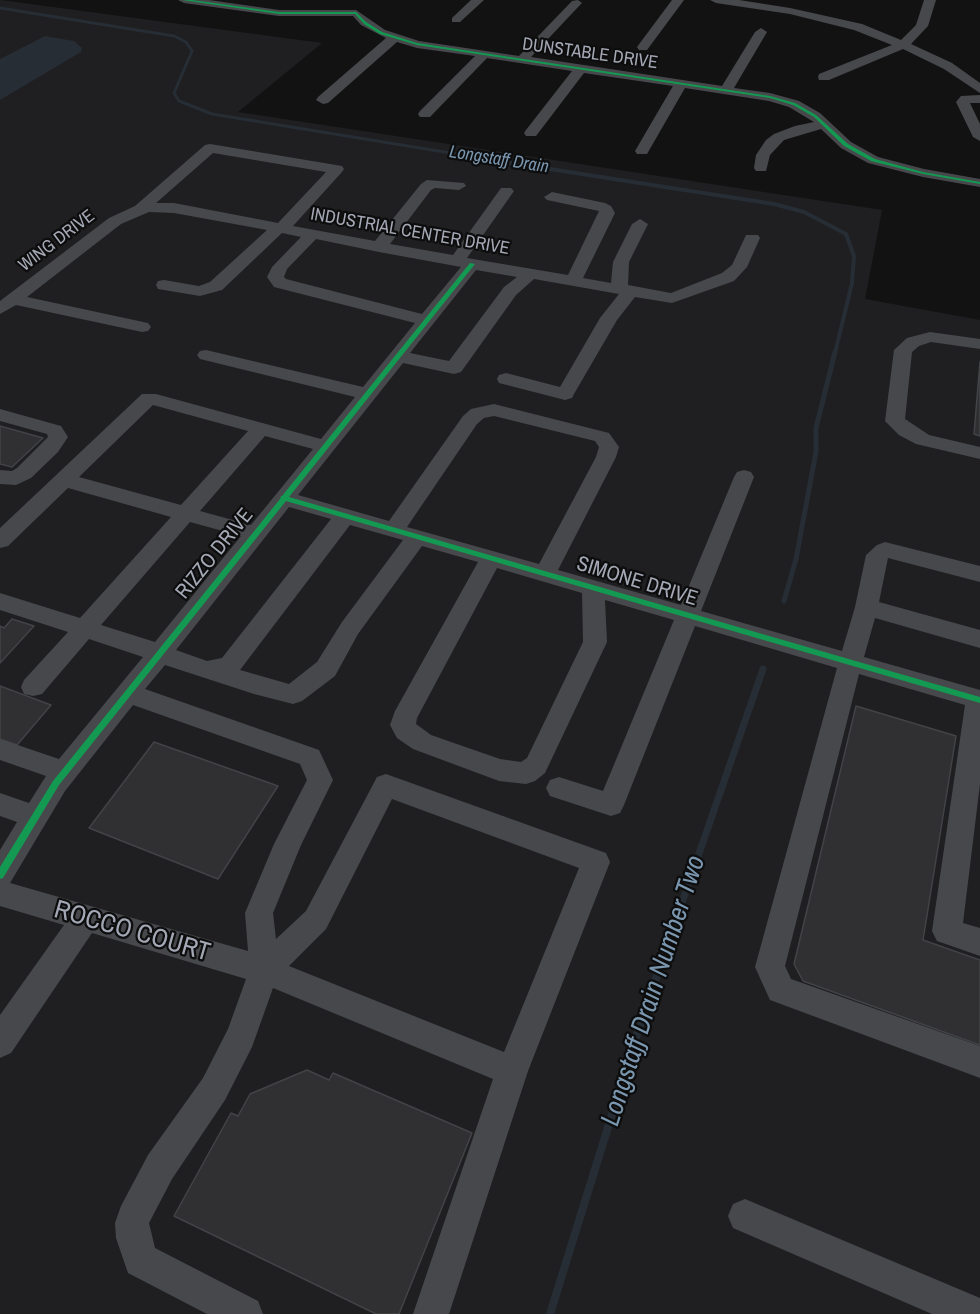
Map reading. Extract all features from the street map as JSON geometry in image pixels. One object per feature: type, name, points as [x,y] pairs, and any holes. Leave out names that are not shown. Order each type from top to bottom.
[{"type":"street","name":"DUNSTABLE DRIVE","points":[[184,0],[292,14],[358,6],[372,28],[393,39],[483,55],[727,88],[783,100],[804,109],[825,124],[846,145],[873,160],[922,173],[980,183]]},
{"type":"street","points":[[241,8],[253,0]]},
{"type":"street","points":[[456,20],[478,0]]},
{"type":"street","points":[[643,47],[678,0]]},
{"type":"street","points":[[716,0],[822,13],[904,44],[948,66],[980,88]]},
{"type":"street","points":[[824,77],[904,44],[922,26],[930,0]]},
{"type":"street","points":[[522,60],[576,3]]},
{"type":"street","points":[[727,88],[760,32]]},
{"type":"street","points":[[323,100],[393,39]]},
{"type":"street","points":[[424,114],[483,55]]},
{"type":"street","points":[[531,133],[581,68]]},
{"type":"street","points":[[642,151],[682,82]]},
{"type":"street","points":[[980,99],[966,99],[963,107],[980,137]]},
{"type":"street","points":[[761,168],[763,155],[771,143],[779,137],[800,129],[825,124]]},
{"type":"street","points":[[140,209],[210,148],[338,169],[280,228],[216,286],[200,291],[164,285]]},
{"type":"street","points":[[379,247],[426,187],[432,183],[459,186]]},
{"type":"street","name":"RIZZO DRIVE","points":[[0,875],[64,772],[427,321],[506,190]]},
{"type":"street","points":[[552,197],[600,206],[606,209],[607,213],[573,281]]},
{"type":"street","name":"INDUSTRIAL CENTER DRIVE","points":[[140,209],[174,208],[464,263],[672,298],[728,277],[739,267],[752,238]]},
{"type":"street","name":"WING DRIVE","points":[[4,305],[115,221],[140,209]]},
{"type":"street","points":[[506,379],[565,394],[625,290],[621,262],[640,224]]},
{"type":"street","points":[[312,234],[280,267],[275,277],[280,284],[427,321]]},
{"type":"street","points":[[398,356],[454,368],[510,291],[530,274]]},
{"type":"street","points":[[4,305],[141,327]]},
{"type":"street","points":[[980,344],[930,338],[913,342],[903,350],[895,421],[906,431],[923,440],[980,453]]},
{"type":"street","points":[[206,355],[368,394]]},
{"type":"street","points":[[0,541],[149,398],[325,446]]},
{"type":"street","points":[[394,530],[470,420],[478,413],[494,410],[602,437],[609,447],[606,457],[545,573]]},
{"type":"street","points":[[0,416],[54,430],[58,437],[51,448],[24,473],[16,478],[0,477]]},
{"type":"street","points":[[33,687],[261,429]]},
{"type":"street","points":[[559,788],[611,806],[744,477]]},
{"type":"street","points":[[64,480],[255,533]]},
{"type":"street","name":"SIMONE DRIVE","points":[[283,498],[593,586],[688,617],[979,700]]},
{"type":"street","points":[[216,671],[231,664],[345,516]]},
{"type":"street","points":[[0,601],[254,685],[293,694],[326,669],[350,628],[417,537]]},
{"type":"street","points":[[980,574],[885,550],[877,555],[867,607],[770,967],[781,990],[980,1062]]},
{"type":"street","points":[[491,558],[404,718],[403,725],[406,731],[422,742],[499,770],[526,773],[536,765],[595,642],[593,586]]},
{"type":"street","points":[[867,607],[980,639]]},
{"type":"street","points":[[128,693],[310,757],[320,780],[288,843],[259,913],[264,970],[241,1036],[220,1078],[160,1167],[138,1206],[132,1223],[141,1260],[245,1314]]},
{"type":"street","points":[[979,700],[947,931],[980,942]]},
{"type":"street","points":[[0,749],[64,772]]},
{"type":"street","points":[[264,970],[316,920],[386,785],[596,862],[512,1071],[431,1314]]},
{"type":"street","points":[[0,804],[35,817]]},
{"type":"street","name":"ROCCO COURT","points":[[0,893],[264,970],[512,1071]]},
{"type":"street","points":[[0,1042],[86,918]]},
{"type":"street","points":[[745,1216],[975,1314]]},
{"type":"shaded area","points":[[0,0],[322,43],[238,112],[882,210],[865,299],[980,320],[980,1314],[0,1314]]},
{"type":"shaded area","points":[[45,36],[74,41],[82,48],[81,52],[0,100],[0,59]]},
{"type":"building","points":[[980,362],[980,436],[974,434]]},
{"type":"building","points":[[0,426],[43,438],[12,467],[0,464]]},
{"type":"building","points":[[12,619],[34,626],[0,663],[0,626],[4,628]]},
{"type":"building","points":[[0,686],[51,705],[17,745],[0,739]]},
{"type":"building","points":[[856,706],[956,736],[923,940],[980,960],[980,1045],[803,981],[794,964]]},
{"type":"building","points":[[154,742],[278,786],[218,879],[89,828]]},
{"type":"building","points":[[307,1070],[329,1080],[333,1073],[472,1133],[399,1314],[376,1314],[174,1216],[231,1113],[238,1116],[250,1094]]},
{"type":"waterway","name":"Longstaff Drain","points":[[0,8],[174,36],[186,42],[192,51],[174,93],[179,101],[212,114],[469,156]]},
{"type":"waterway","name":"Longstaff Drain","points":[[460,155],[774,204],[804,212],[846,234],[854,256],[852,283],[835,353]]},
{"type":"waterway","name":"Longstaff Drain Number Two","points":[[784,601],[796,559],[816,452],[816,428],[835,352]]},
{"type":"waterway","name":"Longstaff Drain Number Two","points":[[677,917],[763,669]]},
{"type":"waterway","name":"Longstaff Drain Number Two","points":[[550,1314],[638,1031],[678,915]]},
{"type":"cycle path","points":[[184,0],[279,13],[356,13],[365,23],[381,33],[417,44],[770,97],[794,104],[815,116],[846,145],[873,160],[923,173],[980,183]]},
{"type":"cycle path","points":[[0,875],[56,783],[472,264]]},
{"type":"cycle path","points":[[283,498],[980,700]]}]
